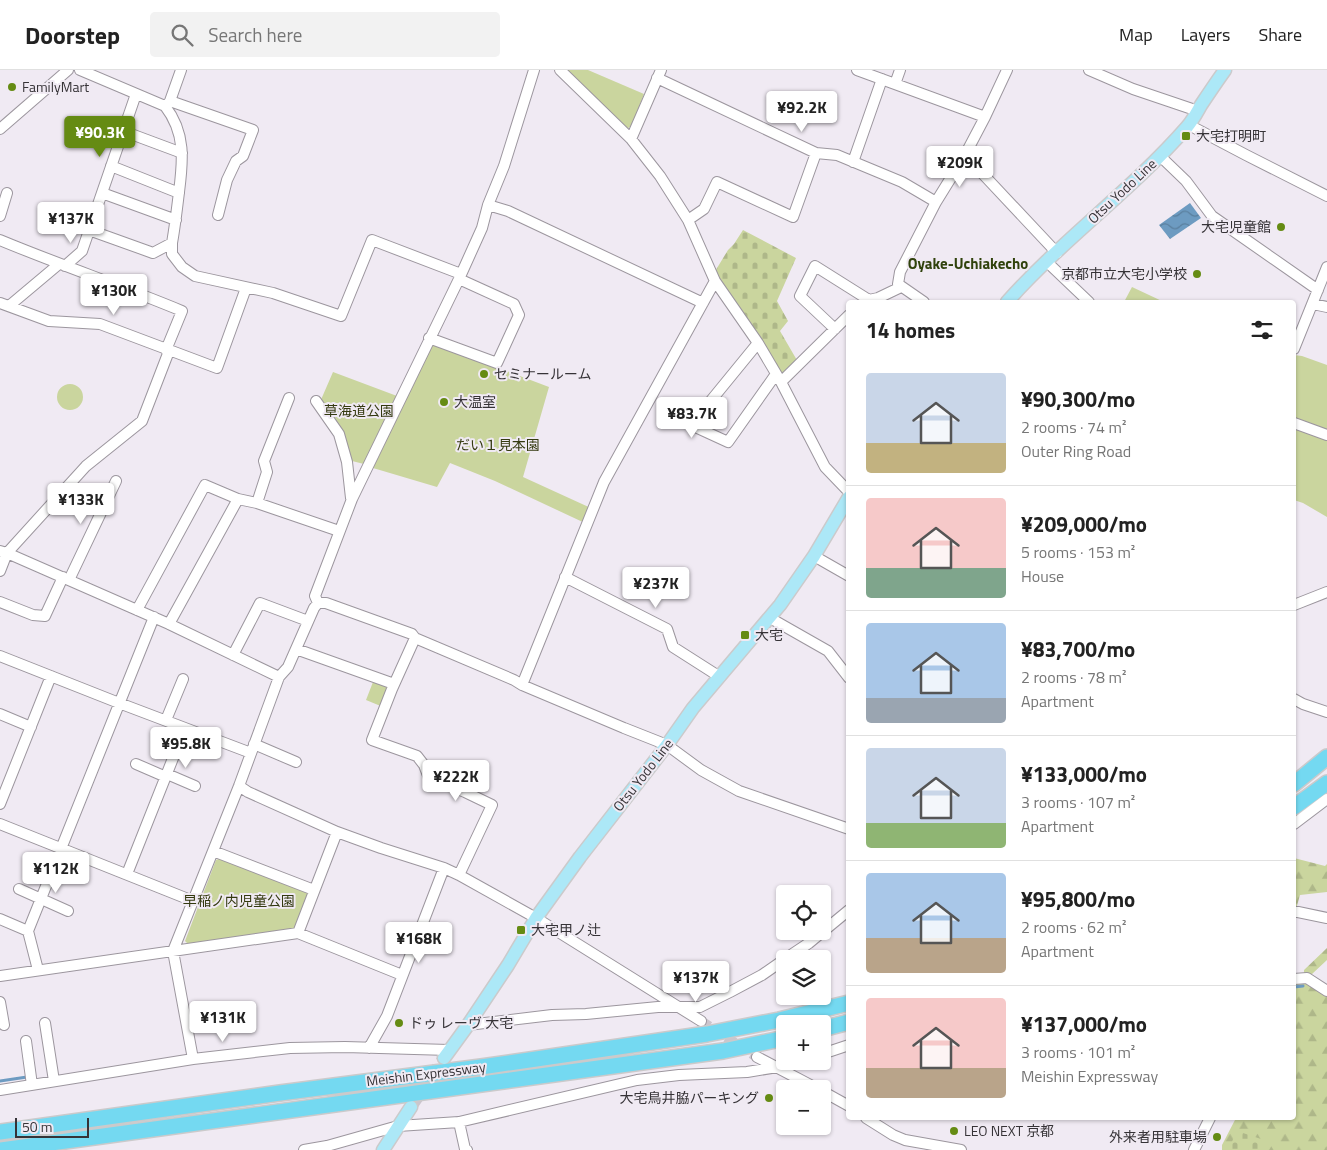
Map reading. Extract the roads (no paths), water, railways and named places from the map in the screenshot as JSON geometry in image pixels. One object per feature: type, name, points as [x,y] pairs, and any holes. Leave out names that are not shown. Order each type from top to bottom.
[{"type":"highway","points":[[1296,782],[1327,757]]},
{"type":"highway","points":[[1296,806],[1327,783]]},
{"type":"highway","name":"Meishin Expressway","points":[[0,1132],[481,1067],[707,1034],[779,1020],[846,1004]]},
{"type":"highway","points":[[831,1027],[846,1023]]},
{"type":"highway","name":"Meishin Expressway","points":[[0,1150],[723,1051],[776,1040]]},
{"type":"main road","name":"Otsu Yodo Line","points":[[1009,300],[1160,156],[1189,125],[1225,70]]},
{"type":"main road","name":"Otsu Yodo Line","points":[[446,1054],[468,1025],[508,965],[536,918],[580,856],[693,708],[770,618],[814,556],[846,502]]},
{"type":"main road","points":[[383,1150],[411,1107]]},
{"type":"street","points":[[0,130],[68,70]]},
{"type":"street","points":[[80,70],[136,94],[253,130],[243,156],[236,161],[227,180],[218,215]]},
{"type":"street","points":[[181,70],[167,104],[173,116],[181,143],[183,168],[172,254],[182,267],[195,276],[273,293],[342,316],[372,240],[460,276],[514,304],[519,315],[497,363],[429,338]]},
{"type":"street","points":[[318,603],[316,596],[352,499],[482,228],[488,205],[504,166],[534,70]]},
{"type":"street","points":[[560,70],[631,139],[660,176],[688,220],[715,281],[758,343],[779,378],[825,467],[846,496]]},
{"type":"street","points":[[857,70],[985,117]]},
{"type":"street","points":[[895,84],[900,70]]},
{"type":"street","points":[[921,300],[898,284],[900,272],[936,202],[965,155],[1008,70]]},
{"type":"street","points":[[1089,70],[1198,111]]},
{"type":"street","points":[[631,139],[659,74],[816,153],[837,155],[902,182],[936,202]]},
{"type":"street","points":[[853,162],[882,79]]},
{"type":"street","points":[[4,304],[82,251],[136,94]]},
{"type":"street","points":[[1189,125],[1327,196]]},
{"type":"street","points":[[123,131],[182,154]]},
{"type":"street","points":[[688,220],[704,209],[717,182],[793,216],[816,153]]},
{"type":"street","points":[[965,155],[1057,253]]},
{"type":"street","points":[[1160,156],[1186,181],[1212,216],[1318,290]]},
{"type":"street","points":[[111,166],[179,193]]},
{"type":"street","points":[[0,216],[7,193]]},
{"type":"street","points":[[102,193],[176,220]]},
{"type":"street","points":[[488,205],[508,211],[703,303]]},
{"type":"street","points":[[89,230],[153,253],[172,243]]},
{"type":"street","points":[[0,240],[182,311],[142,421],[86,466],[4,552],[0,571]]},
{"type":"street","points":[[1047,262],[1087,300]]},
{"type":"street","points":[[835,328],[800,296],[815,266],[865,300]]},
{"type":"street","points":[[1296,344],[1327,267]]},
{"type":"street","points":[[522,685],[604,482],[715,281]]},
{"type":"street","points":[[870,300],[901,286]]},
{"type":"street","points":[[4,304],[49,321],[100,324],[217,368],[246,288]]},
{"type":"street","points":[[1312,304],[1327,307]]},
{"type":"street","points":[[758,343],[691,425],[728,442],[779,378],[846,318]]},
{"type":"street","points":[[257,503],[267,472],[264,461],[289,398]]},
{"type":"street","points":[[316,401],[339,434],[347,462],[352,499]]},
{"type":"street","points":[[1296,424],[1327,435]]},
{"type":"street","points":[[0,602],[33,615],[45,616],[116,481]]},
{"type":"street","points":[[137,610],[205,485],[238,499],[257,503],[339,532]]},
{"type":"street","points":[[169,624],[238,499]]},
{"type":"street","points":[[4,552],[154,617],[279,677]]},
{"type":"street","points":[[814,556],[846,574]]},
{"type":"street","points":[[565,577],[667,629],[673,647],[720,677]]},
{"type":"street","points":[[1296,604],[1327,592]]},
{"type":"street","points":[[233,655],[260,602],[308,621]]},
{"type":"street","points":[[193,1059],[173,951],[194,901],[279,677],[288,667],[318,603]]},
{"type":"street","points":[[318,603],[326,603],[412,634],[414,638],[522,685],[667,744],[701,770],[740,791],[846,828]]},
{"type":"street","points":[[38,970],[28,931],[154,617]]},
{"type":"street","points":[[770,618],[828,651],[846,674]]},
{"type":"street","points":[[414,638],[372,740],[417,756],[424,765],[429,778],[492,805],[459,875]]},
{"type":"street","points":[[296,649],[394,684]]},
{"type":"street","points":[[0,656],[185,728],[296,762]]},
{"type":"street","points":[[0,804],[51,676]]},
{"type":"street","points":[[166,720],[182,679]]},
{"type":"street","points":[[1296,700],[1327,712]]},
{"type":"street","points":[[0,714],[31,727]]},
{"type":"street","points":[[127,874],[185,728]]},
{"type":"street","points":[[136,764],[195,786]]},
{"type":"street","points":[[238,786],[337,832],[444,868],[459,875],[536,918],[701,1021]]},
{"type":"street","points":[[1296,823],[1327,800]]},
{"type":"street","points":[[0,824],[194,901]]},
{"type":"street","points":[[298,933],[337,832]]},
{"type":"street","points":[[213,850],[314,890]]},
{"type":"street","points":[[369,1048],[386,1016],[444,868]]},
{"type":"street","points":[[19,890],[68,911]]},
{"type":"street","points":[[798,950],[846,912]]},
{"type":"street","points":[[1296,912],[1327,918]]},
{"type":"street","points":[[0,919],[28,931]]},
{"type":"street","points":[[0,976],[298,933],[402,975]]},
{"type":"street","points":[[468,1025],[552,1015],[586,1014],[658,1007],[700,1006],[762,975],[776,965]]},
{"type":"street","points":[[1296,979],[1307,978],[1327,991]]},
{"type":"street","points":[[0,1002],[4,1025]]},
{"type":"street","points":[[45,1023],[54,1082]]},
{"type":"street","points":[[26,1041],[32,1085]]},
{"type":"street","points":[[831,1051],[846,1045]]},
{"type":"street","points":[[0,1090],[193,1059],[290,1048],[369,1048],[446,1054]]},
{"type":"street","points":[[757,1057],[776,1067]]},
{"type":"street","points":[[304,1150],[327,1146],[398,1126],[459,1122],[637,1080],[679,1075],[747,1072],[776,1067]]},
{"type":"street","points":[[782,1070],[801,1080]]},
{"type":"street","points":[[831,1095],[846,1101]]},
{"type":"street","points":[[869,1120],[901,1139],[962,1150]]},
{"type":"street","points":[[1194,1150],[1209,1120]]},
{"type":"street","points":[[459,1122],[465,1149],[467,1150]]},
{"type":"water","points":[[1190,203],[1201,218],[1170,239],[1159,225]]},
{"type":"waterway","points":[[1296,987],[1303,986]]},
{"type":"waterway","points":[[0,1081],[27,1077]]},
{"type":"tunnel","points":[[701,1021],[757,1057]]},
{"type":"tunnel","points":[[411,1107],[444,1058]]},
{"type":"place","name":"FamilyMart","points":[[12,87]]},
{"type":"place","name":"大宅打明町","points":[[1186,136]]},
{"type":"place","name":"大宅児童館","points":[[1281,227]]},
{"type":"place","name":"京都市立大宅小学校","points":[[1197,274]]},
{"type":"place","name":"セミナールーム","points":[[484,374]]},
{"type":"place","name":"大温室","points":[[444,402]]},
{"type":"place","name":"大宅","points":[[745,635]]},
{"type":"place","name":"大宅甲ノ辻","points":[[521,930]]},
{"type":"place","name":"ドゥ レーヴ 大宅","points":[[399,1023]]},
{"type":"place","name":"大宅鳥井脇パーキング","points":[[769,1098]]},
{"type":"place","name":"LEO NEXT 京都","points":[[954,1131]]},
{"type":"place","name":"外来者用駐車場","points":[[1217,1137]]},
{"type":"district","name":"Oyake-Uchiakecho","points":[[968,264]]},
{"type":"park label","name":"草海道公園","points":[[359,411]]},
{"type":"park label","name":"だい１見本園","points":[[498,445]]},
{"type":"park label","name":"早稲ノ内児童公園","points":[[239,901]]}]
